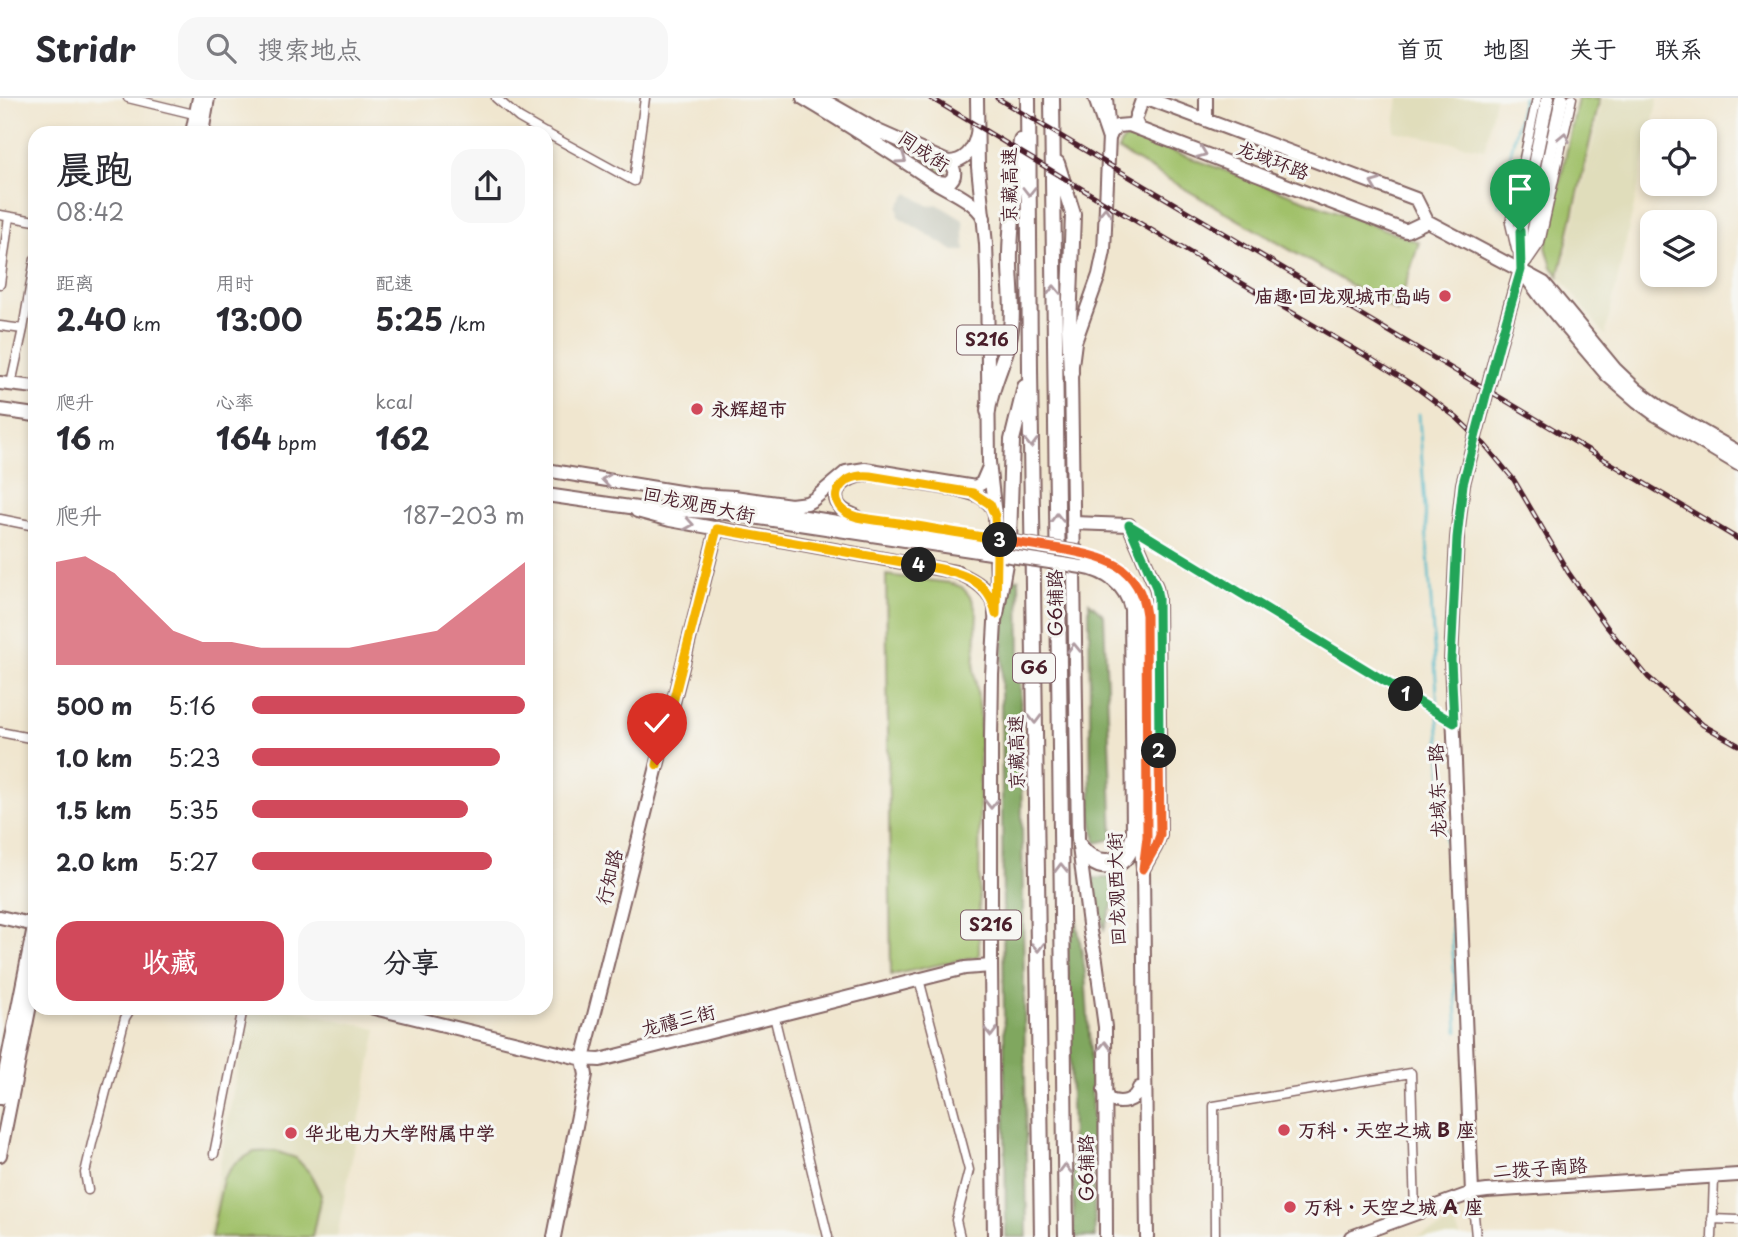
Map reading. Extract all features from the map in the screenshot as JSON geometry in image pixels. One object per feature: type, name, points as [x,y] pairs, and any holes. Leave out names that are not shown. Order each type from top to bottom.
[{"type":"highway","name":"京藏高速","points":[[1028,98],[1042,1237]]},
{"type":"highway","points":[[988,411],[1011,325],[1011,211],[1028,98]]},
{"type":"highway","name":"G6","points":[[1052,98],[1066,1237]]},
{"type":"highway","points":[[1096,98],[1109,136]]},
{"type":"highway","points":[[1053,144],[1073,214],[1069,327],[1071,373]]},
{"type":"highway","points":[[996,614],[1009,541],[1012,440],[1030,369]]},
{"type":"main road","points":[[199,98],[201,126]]},
{"type":"main road","points":[[195,126],[208,98]]},
{"type":"main road","name":"同成街","points":[[803,98],[969,202],[984,218]]},
{"type":"main road","name":"同成街","points":[[820,98],[878,131],[946,161],[957,161],[965,156],[972,149],[977,133]]},
{"type":"main road","name":"S216","points":[[977,98],[978,167],[987,274],[989,462],[997,556],[991,739],[990,966],[994,1237]]},
{"type":"main road","name":"G6辅路","points":[[1106,98],[1109,136],[1102,262],[1078,333],[1071,373],[1078,839],[1105,1027],[1107,1237]]},
{"type":"main road","points":[[1206,98],[1206,119]]},
{"type":"main road","name":"龙域东一路","points":[[1521,270],[1520,231],[1548,98]]},
{"type":"main road","name":"龙域东一路","points":[[1472,1194],[1451,660],[1457,538],[1463,484],[1499,345],[1532,239],[1562,98]]},
{"type":"main road","points":[[1139,129],[1135,120],[1141,103],[1149,99]]},
{"type":"main road","name":"龙域环路","points":[[1149,99],[1416,199],[1427,221],[1544,283],[1615,369],[1637,390],[1661,408],[1738,453]]},
{"type":"main road","points":[[1109,136],[1113,130],[1124,124],[1139,129]]},
{"type":"main road","name":"龙域环路","points":[[1139,129],[1406,231],[1427,221]]},
{"type":"main road","points":[[933,181],[944,184],[952,181],[954,170],[946,161]]},
{"type":"main road","name":"龙域环路","points":[[1521,270],[1608,376],[1656,415],[1738,464]]},
{"type":"main road","points":[[5,383],[28,386]]},
{"type":"main road","points":[[0,410],[28,414]]},
{"type":"main road","points":[[698,495],[783,504],[807,503],[822,494],[846,472],[860,469],[977,486],[985,479],[989,462]]},
{"type":"main road","name":"回龙观西大街","points":[[553,471],[783,509],[856,516],[984,545]]},
{"type":"main road","points":[[856,516],[841,507],[836,496],[844,482],[862,475],[973,493],[990,504],[995,516]]},
{"type":"main road","name":"回龙观西大街","points":[[553,496],[623,507],[726,513],[984,545]]},
{"type":"main road","name":"回龙观西大街","points":[[713,498],[754,509],[984,545]]},
{"type":"main road","name":"回龙观西大街","points":[[623,507],[670,520],[956,572],[988,592],[996,614]]},
{"type":"main road","points":[[1073,523],[1129,525]]},
{"type":"main road","name":"回龙观西大街","points":[[1129,525],[1156,587],[1158,598],[1160,835],[1143,869]]},
{"type":"main road","name":"行知路","points":[[554,1237],[586,1075],[583,1059],[717,529]]},
{"type":"main road","points":[[984,545],[1082,560]]},
{"type":"main road","name":"回龙观西大街","points":[[1082,560],[1104,566],[1122,577],[1131,588],[1138,606],[1147,1237]]},
{"type":"main road","name":"回龙观西大街","points":[[1082,560],[1112,579],[1126,595],[1131,609],[1140,1237]]},
{"type":"main road","points":[[1078,839],[1080,846],[1089,854],[1108,860],[1118,858],[1126,852],[1133,839]]},
{"type":"main road","points":[[0,917],[28,923]]},
{"type":"main road","points":[[0,1098],[28,959]]},
{"type":"main road","name":"龙禧三街","points":[[403,1015],[583,1059],[600,1060],[919,979],[971,967],[990,966]]},
{"type":"main road","points":[[0,1155],[28,1015]]},
{"type":"main road","points":[[1104,1090],[1108,1099],[1119,1102],[1132,1099],[1139,1088]]},
{"type":"main road","name":"二拨子南路","points":[[1352,1237],[1472,1194],[1488,1191],[1738,1175]]},
{"type":"street","points":[[128,98],[200,116]]},
{"type":"street","points":[[496,98],[519,118],[533,126]]},
{"type":"street","points":[[553,137],[634,181],[645,98]]},
{"type":"street","points":[[1521,270],[1510,223],[1538,98]]},
{"type":"street","points":[[1521,270],[1540,243],[1572,98]]},
{"type":"street","points":[[0,284],[5,216],[28,220]]},
{"type":"street","points":[[5,383],[23,329],[28,300]]},
{"type":"street","points":[[0,326],[23,329]]},
{"type":"street","points":[[0,520],[28,525]]},
{"type":"street","points":[[1129,525],[1454,723]]},
{"type":"street","points":[[0,732],[28,738]]},
{"type":"street","points":[[919,979],[969,1170],[956,1220],[960,1237]]},
{"type":"street","points":[[88,1190],[85,1173],[127,1015]]},
{"type":"street","points":[[214,1154],[242,1015]]},
{"type":"street","points":[[774,1016],[828,1237]]},
{"type":"street","points":[[1214,1237],[1214,1106],[1411,1073],[1415,1214]]},
{"type":"street","points":[[1712,1237],[1714,1177]]},
{"type":"street","points":[[1472,1194],[1476,1237]]},
{"type":"street","points":[[1712,1219],[1738,1220]]},
{"type":"shaded area","points":[[1399,98],[1495,98],[1485,149],[1394,131]]},
{"type":"shaded area","points":[[1603,98],[1658,98],[1653,119],[1640,119],[1640,178],[1605,335],[1561,278]]},
{"type":"shaded area","points":[[908,193],[929,206],[937,204],[963,220],[965,251],[954,251],[899,217],[898,206]]},
{"type":"shaded area","name":"华北电力大学附属中学","points":[[247,1015],[318,1015],[377,1029],[337,1237],[207,1237]]},
{"type":"shaded area","points":[[1455,1223],[1460,1237],[1415,1237]]},
{"type":"green space","points":[[1578,98],[1600,98],[1559,276],[1552,267],[1546,247]]},
{"type":"green space","points":[[876,137],[942,166],[945,170],[943,176],[931,174]]},
{"type":"green space","points":[[1134,137],[1419,242],[1397,312],[1118,150],[1124,140]]},
{"type":"green space","points":[[886,575],[950,583],[962,587],[972,599],[977,614],[974,670],[980,712],[979,956],[891,975]]},
{"type":"green space","points":[[1006,578],[1019,579],[1027,1237],[1006,1237],[1001,694]]},
{"type":"green space","points":[[1089,602],[1104,615],[1113,839],[1096,843],[1091,814]]},
{"type":"green space","points":[[1066,875],[1085,972],[1091,1064],[1095,1237],[1074,1237]]},
{"type":"green space","points":[[1092,878],[1122,878],[1104,929]]},
{"type":"green space","points":[[275,1151],[296,1158],[310,1173],[321,1195],[312,1237],[211,1237],[223,1179],[235,1163],[254,1152]]},
{"type":"waterway","points":[[1499,206],[1523,98]]},
{"type":"waterway","points":[[1419,414],[1438,710]]},
{"type":"waterway","points":[[1438,717],[1458,1032]]},
{"type":"railway","points":[[931,98],[1368,357],[1413,385],[1457,418],[1485,445],[1514,480],[1568,572],[1607,627],[1648,677],[1703,725],[1738,745]]},
{"type":"railway","points":[[997,98],[1738,539]]},
{"type":"place","name":"庙趣·回龙观城市岛屿","points":[[1445,296]]},
{"type":"place","name":"永辉超市","points":[[697,409]]},
{"type":"place","name":"万科・天空之城 B 座","points":[[1284,1130]]},
{"type":"place","name":"华北电力大学附属中学","points":[[291,1133]]},
{"type":"place","name":"万科・天空之城 A 座","points":[[1290,1207]]},
{"type":"route","points":[[657,765],[717,529],[956,572],[988,592],[996,614],[997,556],[995,516],[993,507],[973,493],[862,475],[844,482],[836,496],[837,502],[848,513],[856,516],[984,537],[1082,553],[1096,556],[1119,566],[1137,584],[1146,615],[1147,837],[1143,869],[1160,835],[1158,598],[1156,587],[1129,525],[1454,723],[1451,660],[1457,538],[1463,484],[1521,270],[1520,231]]}]
